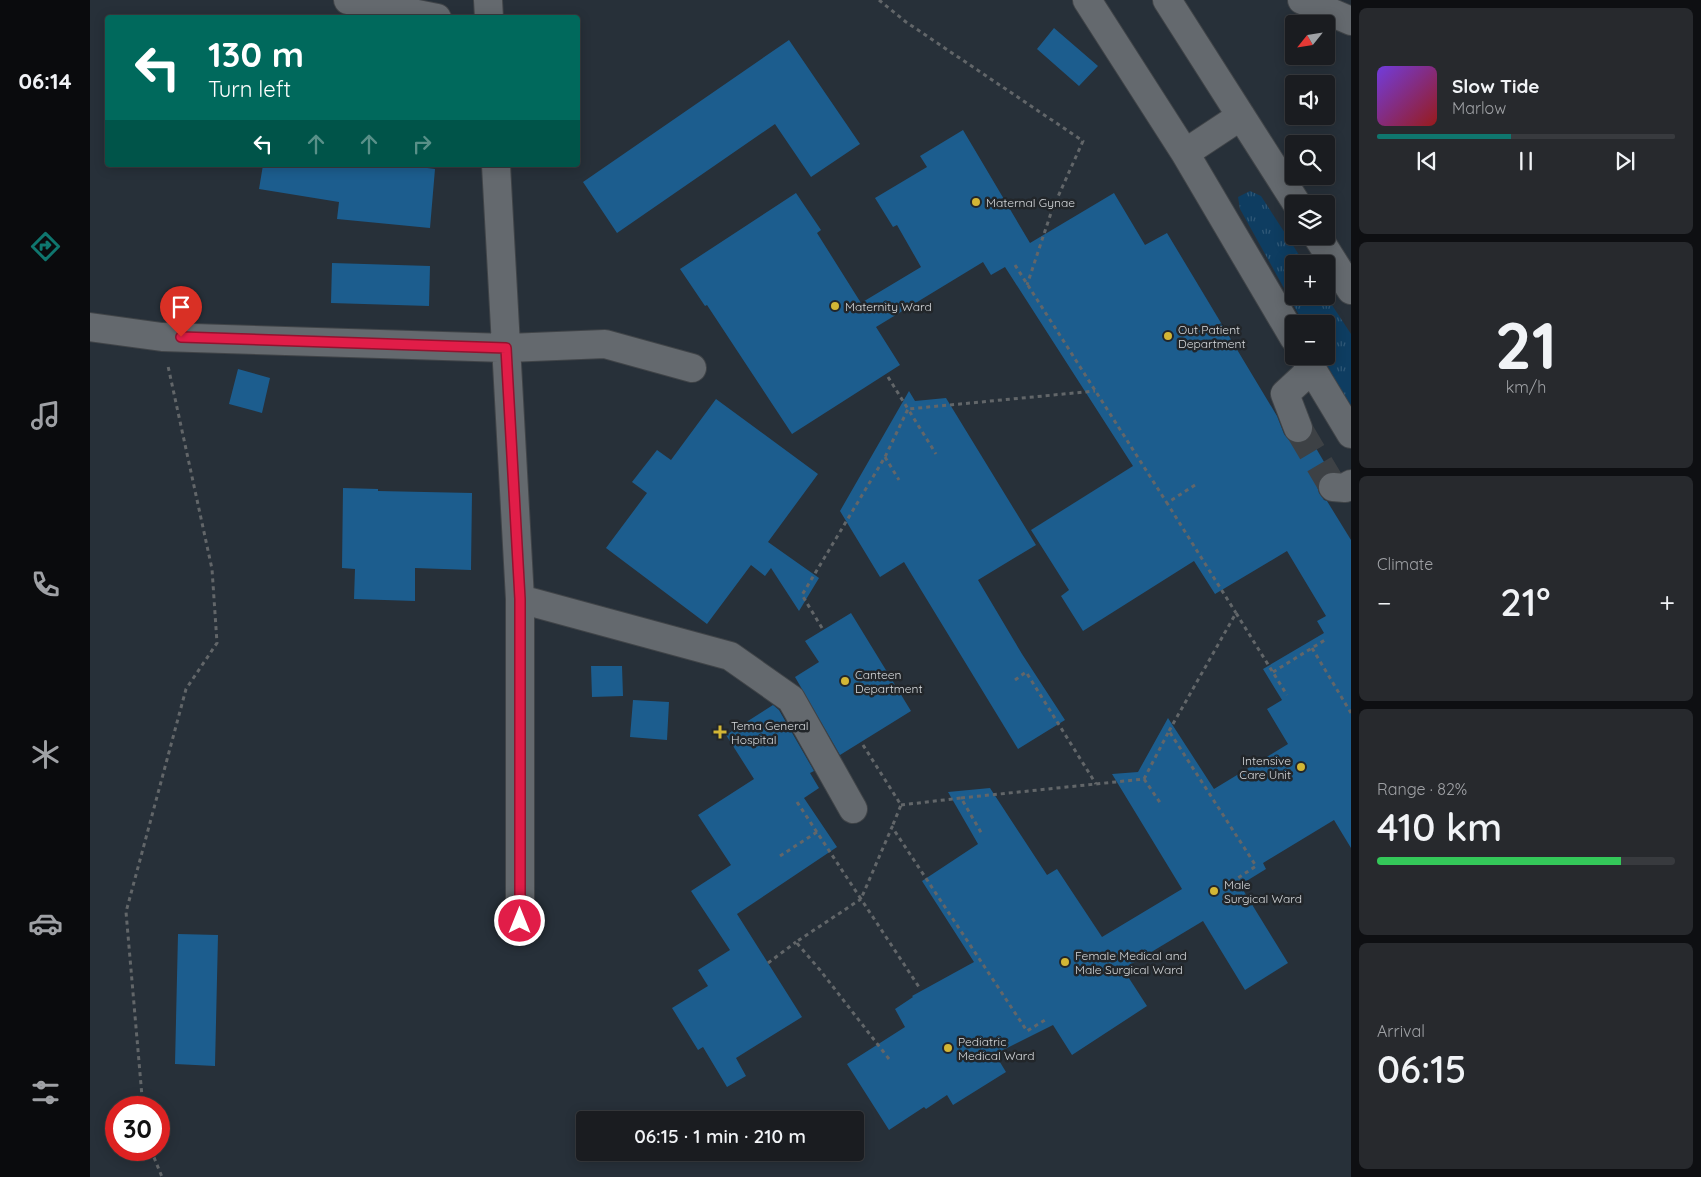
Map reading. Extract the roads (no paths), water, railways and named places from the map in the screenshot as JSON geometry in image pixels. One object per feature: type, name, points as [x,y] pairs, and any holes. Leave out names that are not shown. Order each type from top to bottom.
[{"type":"street","points":[[348,0],[422,15]]},
{"type":"street","points":[[488,0],[489,15]]},
{"type":"street","points":[[1086,0],[1185,153],[1285,323]]},
{"type":"street","points":[[1167,0],[1291,195]]},
{"type":"street","points":[[1302,0],[1351,21]]},
{"type":"street","points":[[1185,153],[1241,116]]},
{"type":"street","points":[[496,167],[520,599],[520,921]]},
{"type":"street","points":[[1323,245],[1351,290]]},
{"type":"street","points":[[90,327],[162,337],[506,348],[605,344],[692,368]]},
{"type":"street","points":[[1298,428],[1285,394],[1307,365]]},
{"type":"street","points":[[1309,365],[1351,434]]},
{"type":"street","points":[[520,599],[730,656],[791,699],[853,809]]},
{"type":"tunnel","points":[[1298,428],[1333,487]]},
{"type":"place","name":"Maternal Gynae","points":[[976,202]]},
{"type":"place","name":"Maternity Ward","points":[[835,306]]},
{"type":"place","name":"Out Patient Department","points":[[1168,336]]},
{"type":"place","name":"Canteen Department","points":[[845,681]]},
{"type":"place","name":"Tema General Hospital","points":[[720,732]]},
{"type":"place","name":"Intensive Care Unit","points":[[1301,767]]},
{"type":"place","name":"Male Surgical Ward","points":[[1214,891]]},
{"type":"place","name":"Female Medical and Male Surgical Ward","points":[[1065,962]]},
{"type":"place","name":"Pediatric Medical Ward","points":[[948,1048]]}]
